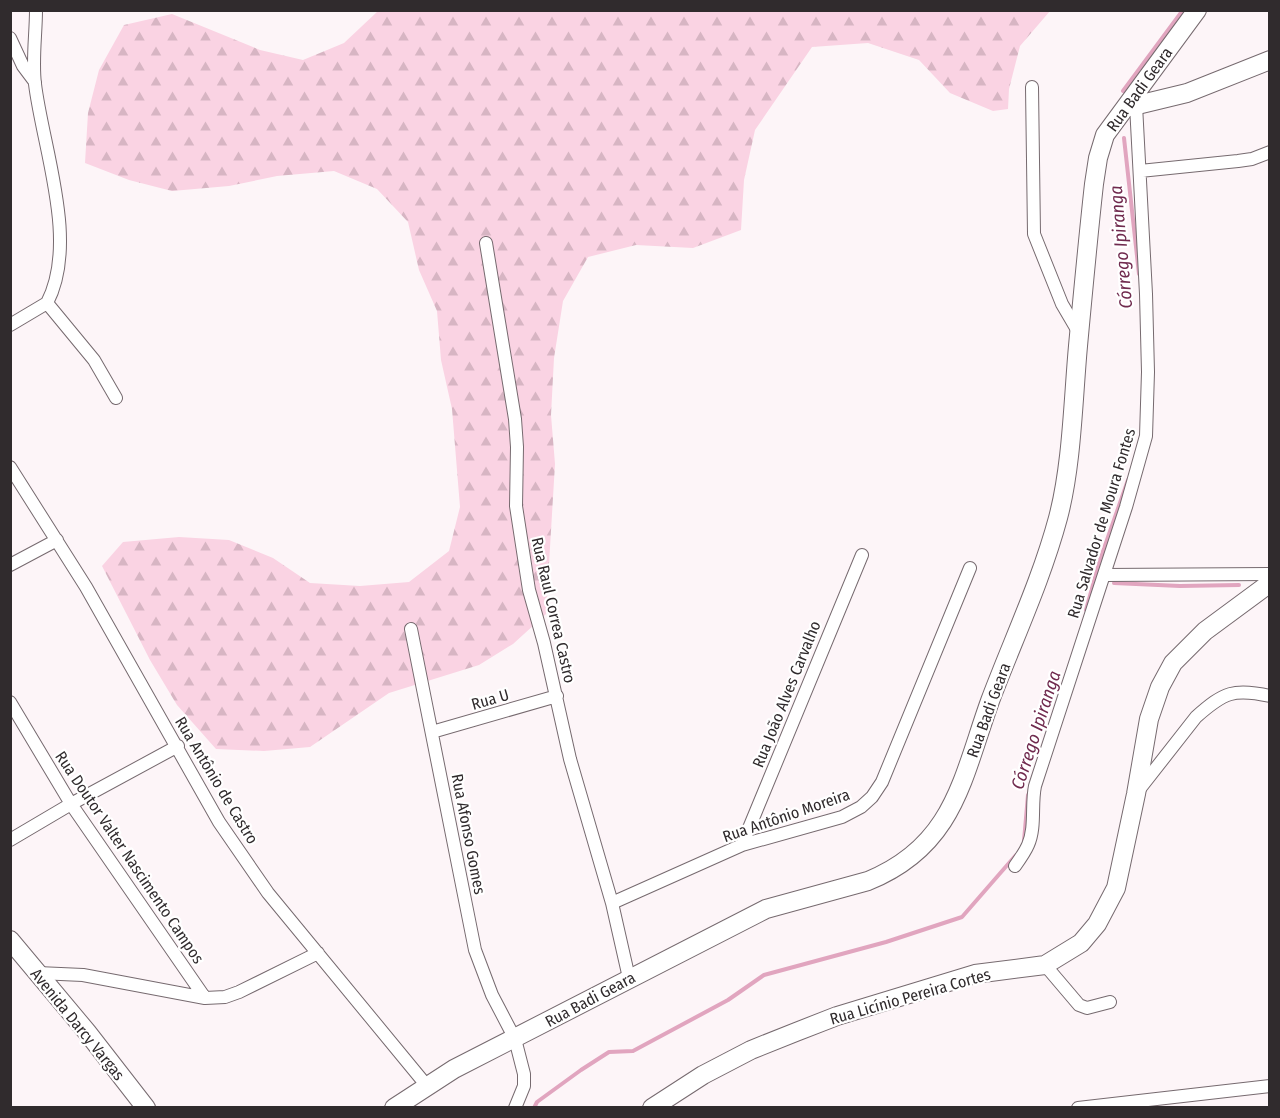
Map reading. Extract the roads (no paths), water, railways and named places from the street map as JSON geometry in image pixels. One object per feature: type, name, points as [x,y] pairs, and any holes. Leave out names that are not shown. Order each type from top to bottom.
[{"type":"street","points":[[10,325],[47,303],[55,289],[57,279],[59,231],[56,188],[35,82],[36,10]]},
{"type":"street","name":"Rua Badi Geara","points":[[394,1107],[454,1069],[766,909],[883,874],[902,864],[930,839],[947,816],[1037,585],[1058,516],[1064,486],[1073,408],[1098,158],[1105,135],[1131,107],[1197,10]]},
{"type":"street","points":[[10,38],[23,66],[35,82]]},
{"type":"street","points":[[1131,107],[1187,93],[1269,60]]},
{"type":"street","points":[[1032,87],[1035,234],[1062,304],[1079,333]]},
{"type":"street","name":"Rua Salvador de Moura Fontes","points":[[1015,866],[1031,837],[1032,799],[1035,786],[1129,497],[1146,436],[1148,419],[1146,305],[1140,171],[1131,107]]},
{"type":"street","points":[[1140,171],[1238,161],[1269,152]]},
{"type":"street","name":"Rua Raul Correa Castro","points":[[486,243],[515,419],[516,506],[529,590],[557,696],[570,759],[612,903],[629,978]]},
{"type":"street","points":[[47,303],[94,360],[116,398]]},
{"type":"street","name":"Rua Antônio de Castro","points":[[10,467],[86,587],[219,822],[268,893],[428,1086]]},
{"type":"street","points":[[10,565],[57,540]]},
{"type":"street","name":"Rua João Alves Carvalho","points":[[742,845],[862,555]]},
{"type":"street","name":"Rua Antônio Moreira","points":[[612,903],[742,845],[842,817],[861,807],[872,797],[882,782],[970,568]]},
{"type":"street","points":[[1104,575],[1269,574]]},
{"type":"street","name":"Rua Licínio Pereira Cortes","points":[[652,1107],[703,1075],[751,1050],[837,1016],[975,974],[1045,966],[1081,943],[1097,924],[1116,888],[1149,719],[1160,687],[1173,663],[1205,631],[1269,583]]},
{"type":"street","name":"Rua Afonso Gomes","points":[[411,629],[475,950],[492,996],[515,1039],[525,1074],[524,1086],[515,1107]]},
{"type":"street","points":[[1136,794],[1205,708],[1235,692],[1269,696]]},
{"type":"street","name":"Rua U","points":[[432,732],[557,696]]},
{"type":"street","name":"Rua Doutor Valter Nascimento Campos","points":[[10,702],[71,804],[205,998]]},
{"type":"street","points":[[10,840],[178,746]]},
{"type":"street","name":"Avenida Darcy Vargas","points":[[10,940],[146,1107]]},
{"type":"street","points":[[38,974],[83,975],[205,998],[225,997],[318,953]]},
{"type":"street","points":[[1045,966],[1079,1005],[1087,1008],[1110,1002]]},
{"type":"street","points":[[1078,1107],[1269,1086]]},
{"type":"waterway","name":"Córrego Ipiranga","points":[[1123,91],[1183,10]]},
{"type":"waterway","name":"Córrego Ipiranga","points":[[1124,138],[1139,274]]},
{"type":"waterway","name":"Córrego Ipiranga","points":[[1086,610],[1100,560],[1128,480]]},
{"type":"waterway","points":[[1114,583],[1180,586],[1239,585]]},
{"type":"waterway","name":"Córrego Ipiranga","points":[[1024,841],[1028,795]]},
{"type":"waterway","name":"Córrego Ipiranga","points":[[534,1108],[537,1102],[609,1052],[633,1051],[728,1000],[764,975],[886,942],[962,917],[1016,855]]}]
